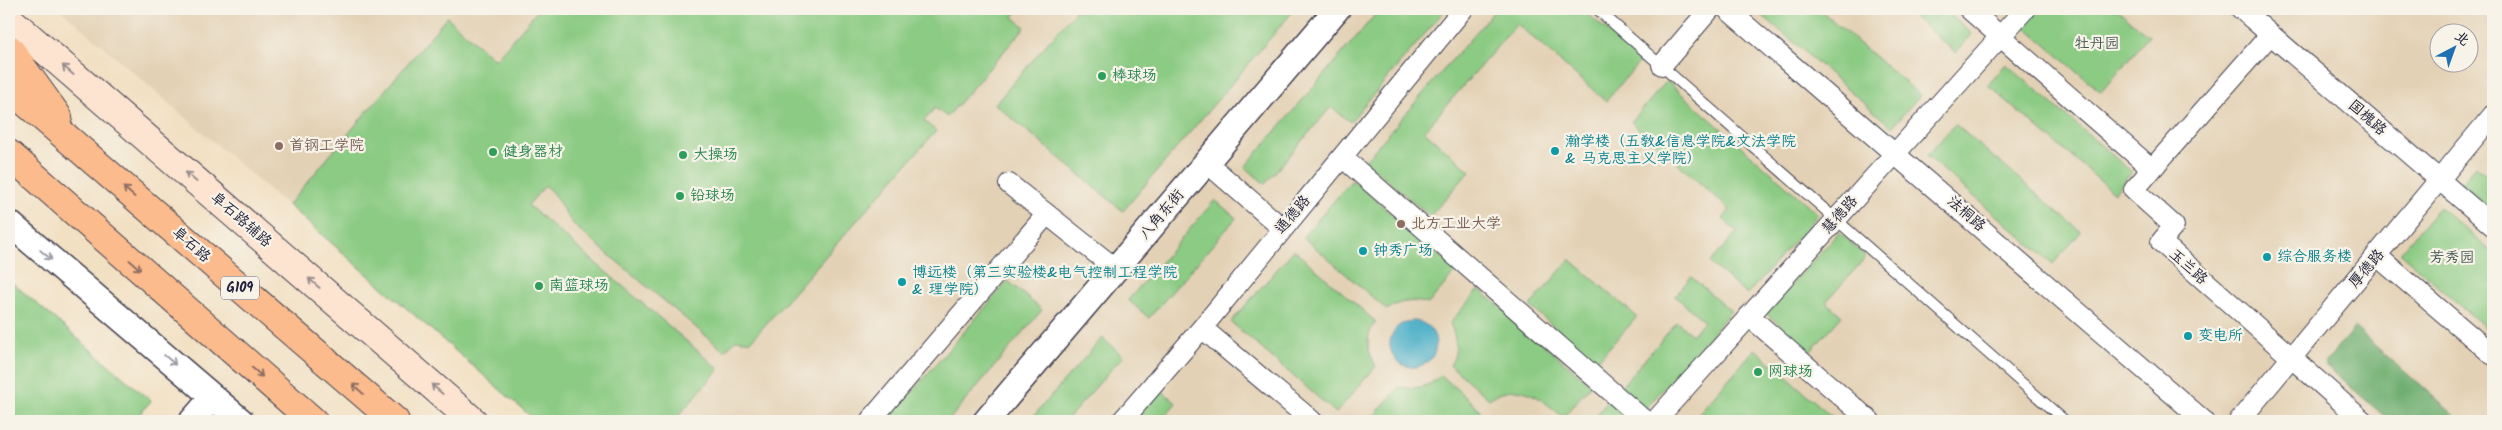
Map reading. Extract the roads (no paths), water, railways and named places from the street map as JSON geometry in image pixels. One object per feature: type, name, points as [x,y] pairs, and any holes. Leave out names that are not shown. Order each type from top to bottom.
[{"type":"highway","points":[[9,49],[85,154]]},
{"type":"highway","name":"阜石路","points":[[9,88],[395,421]]},
{"type":"highway","points":[[9,154],[313,421]]},
{"type":"highway","points":[[9,173],[98,233]]},
{"type":"main road","name":"阜石路辅路","points":[[9,19],[474,421]]},
{"type":"street","name":"八角东街","points":[[986,421],[1337,9]]},
{"type":"street","name":"通德路","points":[[1122,421],[1202,328],[1463,9]]},
{"type":"street","points":[[1662,65],[1710,9]]},
{"type":"street","name":"法桐路","points":[[1727,9],[2204,421]]},
{"type":"street","points":[[1969,9],[2152,169],[2270,35]]},
{"type":"street","name":"慧德路","points":[[1656,421],[2025,9]]},
{"type":"street","name":"国槐路","points":[[2240,9],[2493,226]]},
{"type":"street","name":"厚德路","points":[[2239,421],[2378,256],[2493,115]]},
{"type":"street","points":[[1342,157],[1645,421]]},
{"type":"street","points":[[1206,162],[1282,228]]},
{"type":"street","name":"玉兰路","points":[[2152,169],[2134,190],[2174,226],[2161,242],[2363,421]]},
{"type":"street","points":[[1009,184],[1116,269]]},
{"type":"street","points":[[870,421],[1047,214]]},
{"type":"street","points":[[9,223],[241,421]]},
{"type":"street","points":[[2378,256],[2493,355]]},
{"type":"street","points":[[1749,316],[1870,421]]},
{"type":"street","points":[[1202,328],[1312,421]]},
{"type":"street","points":[[192,421],[213,397]]},
{"type":"lane","points":[[1597,9],[2065,421]]},
{"type":"water","points":[[1413,321],[1426,325],[1432,331],[1436,344],[1432,357],[1426,363],[1413,367],[1400,363],[1394,357],[1390,344],[1394,331],[1400,325]]},
{"type":"place","name":"棒球场","points":[[1102,76]]},
{"type":"place","name":"首钢工学院","points":[[279,146]]},
{"type":"place","name":"瀚学楼（五教&信息学院&文法学院 & 马克思主义学院）","points":[[1555,151]]},
{"type":"place","name":"健身器材","points":[[493,152]]},
{"type":"place","name":"大操场","points":[[683,155]]},
{"type":"place","name":"铅球场","points":[[680,196]]},
{"type":"place","name":"北方工业大学","points":[[1401,224]]},
{"type":"place","name":"钟秀广场","points":[[1363,251]]},
{"type":"place","name":"综合服务楼","points":[[2267,257]]},
{"type":"place","name":"博远楼（第三实验楼&电气控制工程学院 & 理学院）","points":[[902,282]]},
{"type":"place","name":"南篮球场","points":[[539,286]]},
{"type":"place","name":"变电所","points":[[2188,336]]},
{"type":"place","name":"网球场","points":[[1758,372]]},
{"type":"park label","name":"牡丹园","points":[[2097,44]]},
{"type":"park label","name":"芳秀园","points":[[2452,258]]}]
